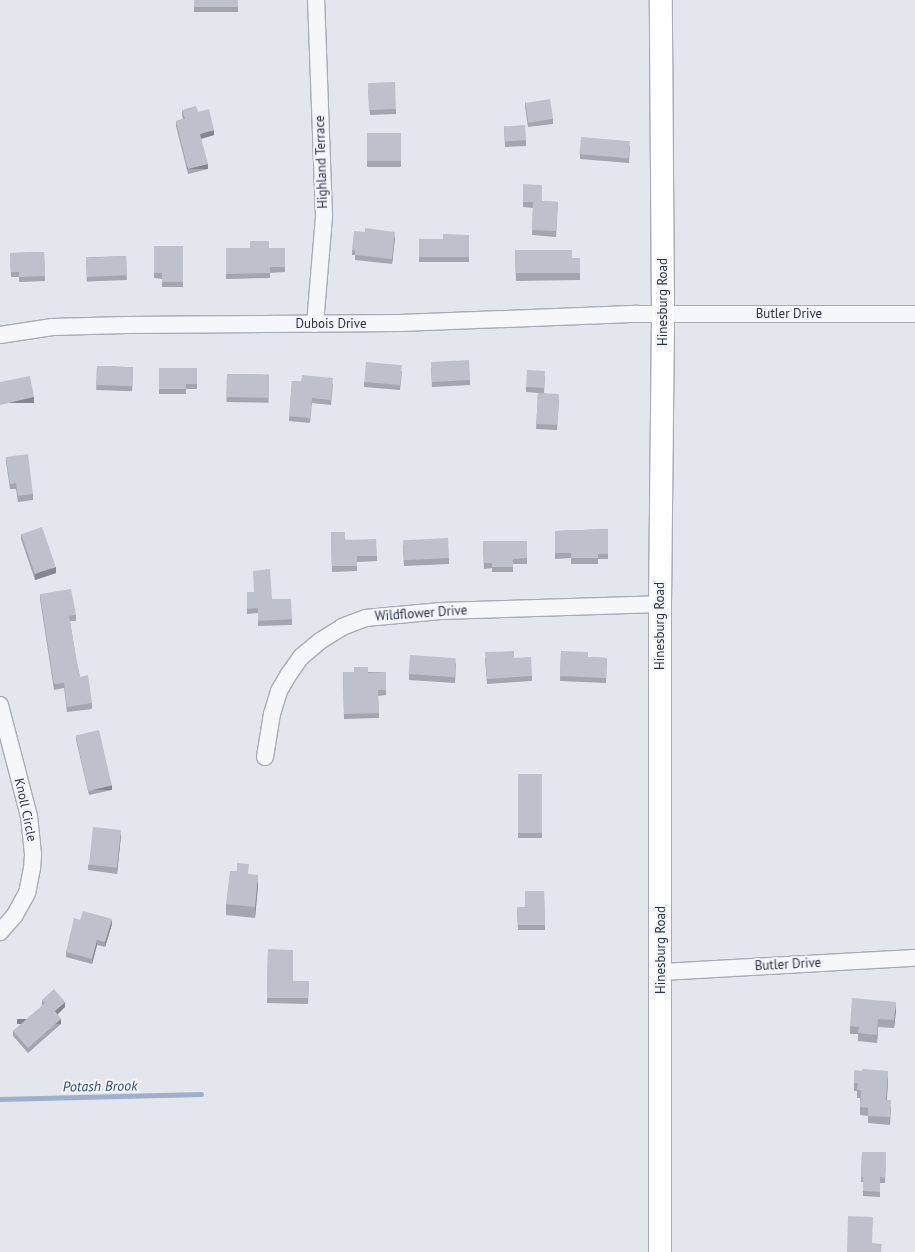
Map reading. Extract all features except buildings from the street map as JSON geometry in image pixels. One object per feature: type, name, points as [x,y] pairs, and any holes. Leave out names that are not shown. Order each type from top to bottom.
[{"type":"main road","name":"Hinesburg Road","points":[[660,1252],[660,604],[663,315],[661,0]]},
{"type":"street","name":"Highland Terrace","points":[[315,324],[324,216],[316,0]]},
{"type":"street","name":"Butler Drive","points":[[663,315],[915,314]]},
{"type":"street","name":"Dubois Drive","points":[[0,335],[34,329],[82,326],[400,324],[623,315],[663,315]]},
{"type":"street","name":"Wildflower Drive","points":[[265,757],[272,714],[279,691],[289,674],[301,657],[320,641],[342,627],[366,618],[441,612],[660,604]]},
{"type":"street","name":"Knoll Circle","points":[[0,705],[29,816],[33,855],[32,868],[26,893],[15,915],[0,932]]},
{"type":"street","name":"Butler Drive","points":[[661,972],[915,958]]},
{"type":"waterway","name":"Potash Brook","points":[[0,1099],[201,1094]]}]
